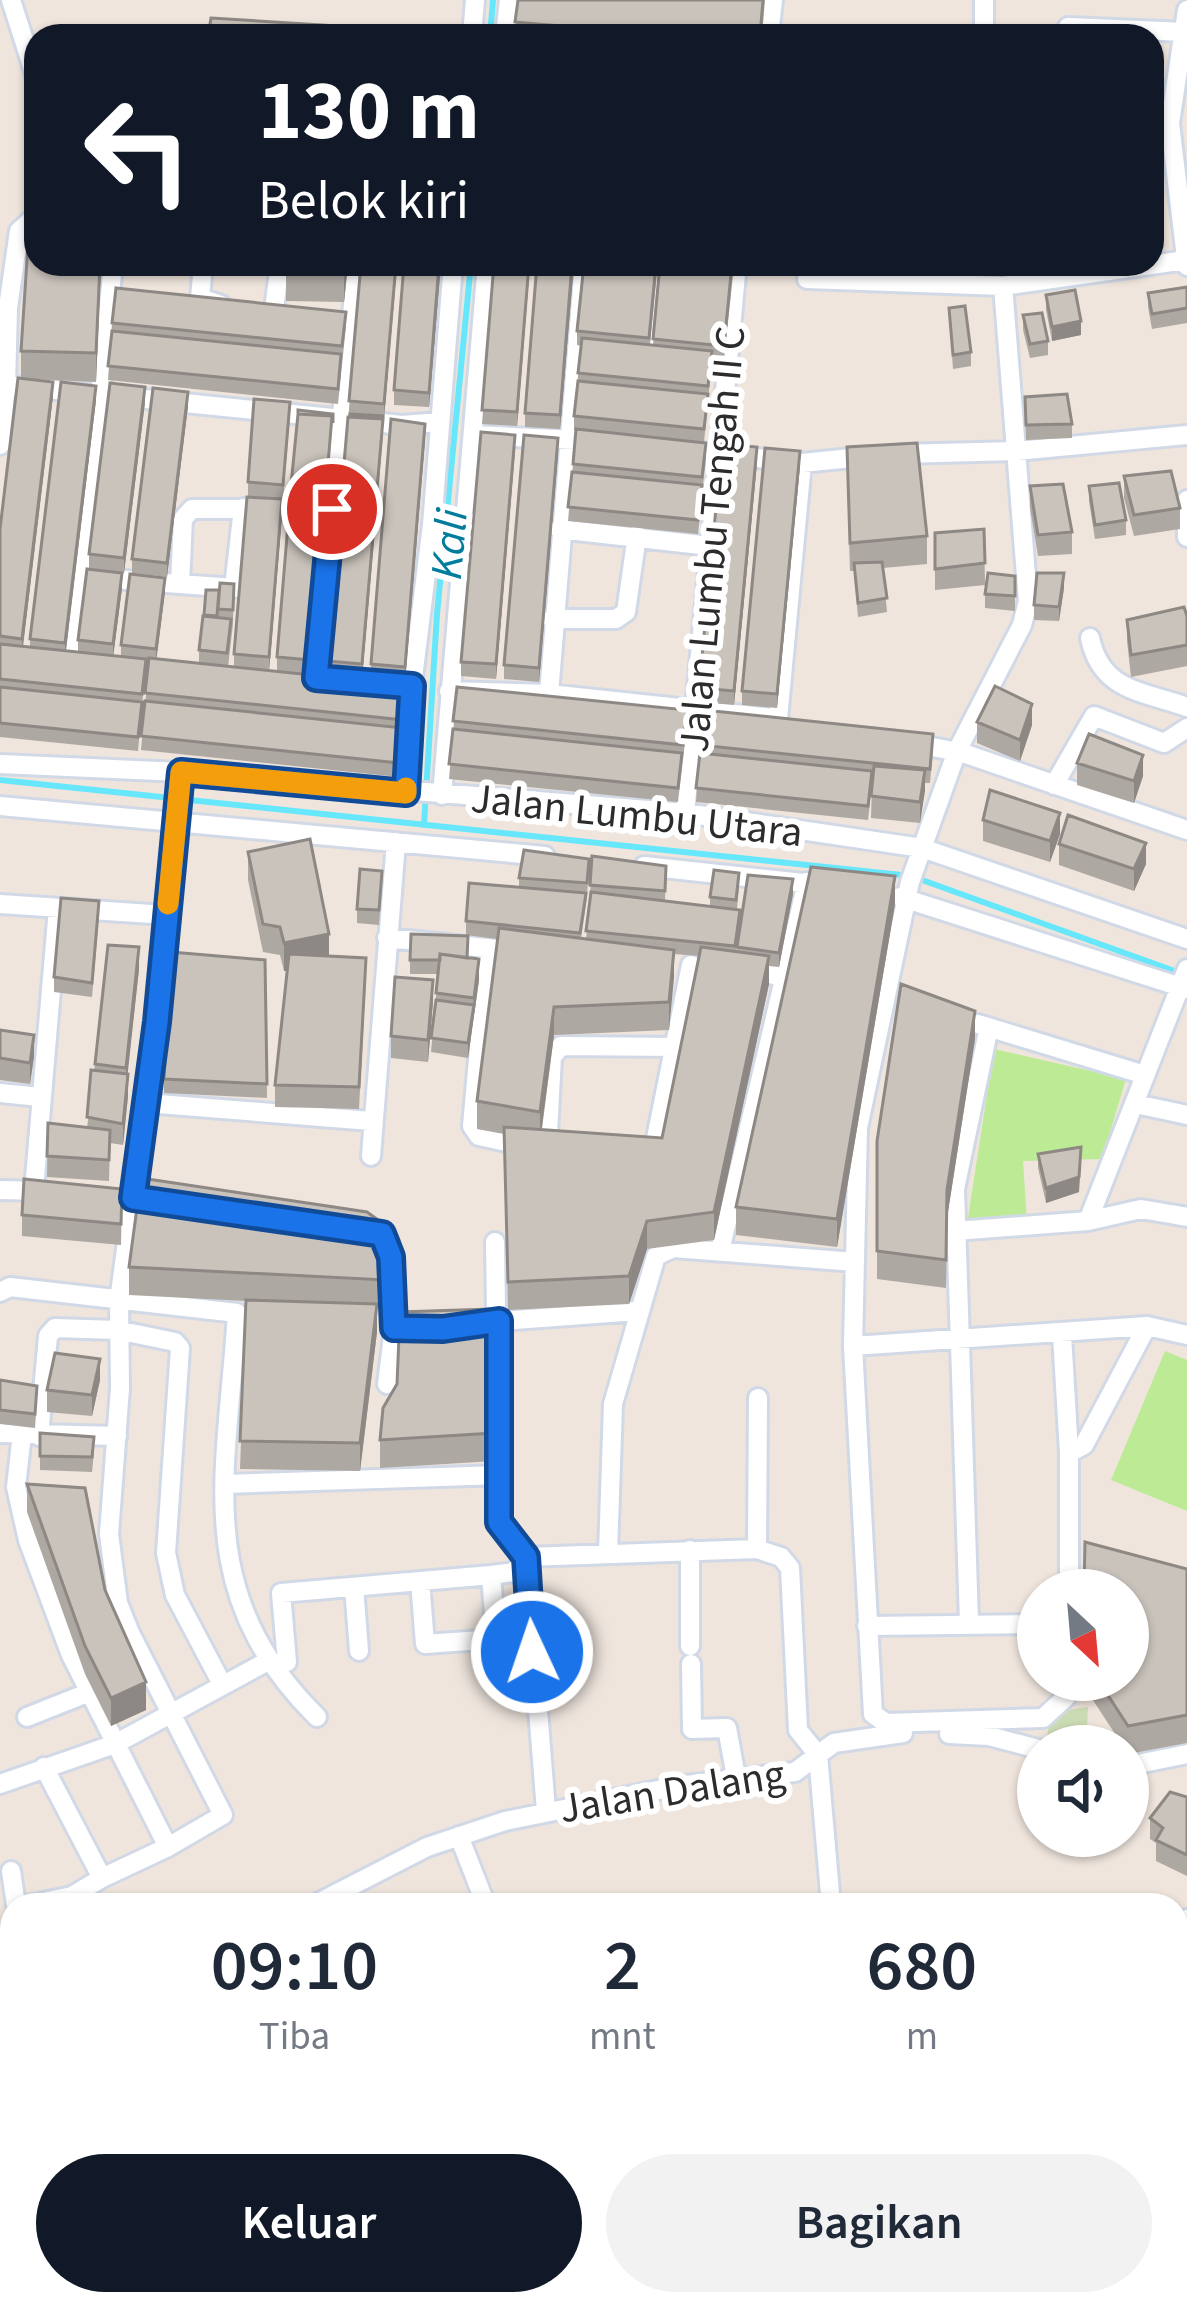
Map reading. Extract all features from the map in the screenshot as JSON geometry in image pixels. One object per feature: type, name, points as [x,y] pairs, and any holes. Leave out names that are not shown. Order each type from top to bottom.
[{"type":"street","points":[[11,0],[24,41]]},
{"type":"street","points":[[1164,114],[1184,60],[1187,10]]},
{"type":"street","points":[[1164,129],[1180,164],[1186,263]]},
{"type":"street","points":[[0,445],[8,308],[19,231],[24,227]]},
{"type":"street","points":[[96,661],[64,659],[83,577],[112,276]]},
{"type":"street","points":[[202,276],[203,302],[284,310],[281,276]]},
{"type":"street","points":[[316,678],[342,418],[342,313],[353,276]]},
{"type":"street","points":[[425,794],[412,686],[452,276]]},
{"type":"street","points":[[425,794],[449,691],[487,276]]},
{"type":"street","points":[[549,694],[551,619],[583,276]]},
{"type":"street","points":[[617,353],[650,353],[664,276]]},
{"type":"street","name":"Jalan Lumbu Tengah II C","points":[[686,813],[719,454],[730,276]]},
{"type":"street","points":[[807,279],[851,276]]},
{"type":"street","points":[[920,276],[1003,286],[1083,276]]},
{"type":"street","points":[[1003,286],[1028,601],[1022,625],[957,751],[902,891],[897,998],[858,1128],[853,1346],[872,1705],[879,1720],[946,1724],[1042,1718],[1061,1701]]},
{"type":"street","points":[[574,348],[596,350]]},
{"type":"street","points":[[6,385],[342,418],[440,422]]},
{"type":"street","points":[[474,435],[613,442]]},
{"type":"street","points":[[655,447],[802,463],[1187,435]]},
{"type":"street","points":[[778,719],[802,463]]},
{"type":"street","points":[[1187,500],[1187,537]]},
{"type":"street","points":[[83,577],[236,586],[243,508]]},
{"type":"street","points":[[180,584],[184,515],[191,509],[332,509]]},
{"type":"street","points":[[559,529],[710,546]]},
{"type":"street","points":[[551,619],[616,619],[626,612],[637,535]]},
{"type":"street","points":[[1090,638],[1096,664],[1109,679],[1187,707]]},
{"type":"street","points":[[294,676],[340,680]]},
{"type":"street","points":[[1054,785],[1094,716],[1109,679]]},
{"type":"street","points":[[388,684],[412,686]]},
{"type":"street","points":[[449,691],[693,707],[801,724]]},
{"type":"street","points":[[1094,716],[1164,743],[1187,728]]},
{"type":"street","points":[[890,740],[957,751],[1187,830]]},
{"type":"street","name":"Jalan Lumbu Utara","points":[[0,764],[686,813],[920,852],[1187,939]]},
{"type":"street","points":[[77,1893],[223,1815],[118,1603],[109,1509],[117,1436],[123,1198],[146,1103],[180,777]]},
{"type":"street","name":"Jalan Lumbu Utara","points":[[0,806],[177,812],[396,842],[556,857]]},
{"type":"street","points":[[370,1156],[396,842]]},
{"type":"street","name":"Jalan Lumbu Utara","points":[[625,864],[847,888]]},
{"type":"street","points":[[719,1251],[807,882]]},
{"type":"street","points":[[902,891],[1185,980],[1088,1222]]},
{"type":"street","points":[[0,904],[167,915]]},
{"type":"street","points":[[34,1190],[58,908]]},
{"type":"street","points":[[387,938],[509,950]]},
{"type":"street","points":[[488,948],[472,1126],[479,1136],[570,1153]]},
{"type":"street","points":[[615,1158],[637,1160],[654,1148],[678,1046],[682,963],[723,964],[782,977]]},
{"type":"street","points":[[949,1016],[1145,1075]]},
{"type":"street","points":[[969,1622],[955,1231],[961,1143],[989,1027]]},
{"type":"street","points":[[547,1150],[552,1057],[561,1046],[678,1046]]},
{"type":"street","points":[[0,1093],[40,1097]]},
{"type":"street","points":[[146,1103],[371,1121]]},
{"type":"street","points":[[1136,1104],[1187,1115]]},
{"type":"street","points":[[0,1190],[74,1193]]},
{"type":"street","points":[[123,1198],[157,1202]]},
{"type":"street","points":[[955,1231],[1088,1222],[1141,1209],[1187,1217]]},
{"type":"street","points":[[345,1228],[382,1234],[389,1242],[402,1328],[387,1384]]},
{"type":"street","points":[[495,1242],[502,1474],[499,1522],[526,1557],[546,1810]]},
{"type":"street","points":[[608,1553],[613,1404],[656,1256],[673,1248],[855,1262]]},
{"type":"street","points":[[0,1292],[10,1287],[237,1313],[221,1509],[230,1576],[266,1662],[317,1717]]},
{"type":"street","points":[[461,1327],[637,1311]]},
{"type":"street","points":[[376,1317],[402,1328]]},
{"type":"street","points":[[168,1847],[71,1655],[19,1504],[48,1336],[64,1325],[117,1330],[175,1342],[180,1348],[166,1553],[175,1595],[222,1684]]},
{"type":"street","points":[[853,1346],[1147,1326],[1187,1335]]},
{"type":"street","points":[[1069,1453],[1084,1445],[1147,1326]]},
{"type":"street","points":[[1062,1335],[1069,1569]]},
{"type":"street","points":[[757,1549],[758,1398]]},
{"type":"street","points":[[0,1432],[117,1436]]},
{"type":"street","points":[[226,1484],[502,1474]]},
{"type":"street","points":[[19,1504],[41,1506]]},
{"type":"street","points":[[86,1508],[109,1509]]},
{"type":"street","points":[[287,1662],[281,1593],[514,1572],[526,1557],[757,1549],[781,1557],[790,1568],[798,1730],[818,1756],[830,1893]]},
{"type":"street","points":[[690,1550],[692,1729],[727,1728],[737,1782]]},
{"type":"street","points":[[420,1581],[425,1645],[496,1639],[491,1575]]},
{"type":"street","points":[[354,1587],[359,1651]]},
{"type":"street","points":[[867,1626],[1017,1623]]},
{"type":"street","points":[[0,1784],[115,1744],[266,1662]]},
{"type":"street","points":[[27,1717],[90,1692]]},
{"type":"street","name":"Jalan Dalang","points":[[337,1893],[427,1846],[458,1836],[546,1810],[802,1769],[835,1743],[887,1732],[989,1736],[1017,1743]]},
{"type":"street","points":[[1149,1762],[1187,1754]]},
{"type":"street","points":[[44,1768],[102,1878]]},
{"type":"street","points":[[458,1836],[481,1893]]},
{"type":"street","points":[[11,1871],[14,1893]]},
{"type":"green space","points":[[994,1049],[1126,1079],[1102,1159],[1023,1161],[1027,1222],[967,1224]]},
{"type":"green space","points":[[1165,1351],[1187,1360],[1187,1511],[1111,1480]]},
{"type":"green space","points":[[1088,1707],[1087,1725],[1049,1725],[1061,1711]]},
{"type":"building","points":[[518,0],[763,0],[761,24],[515,22]]},
{"type":"building","points":[[211,18],[305,24],[210,24]]},
{"type":"building","points":[[26,276],[99,276],[96,353],[21,351]]},
{"type":"building","points":[[360,276],[395,276],[384,404],[349,401]]},
{"type":"building","points":[[403,276],[438,276],[429,393],[394,390]]},
{"type":"building","points":[[493,276],[528,276],[517,412],[482,410]]},
{"type":"building","points":[[536,276],[571,276],[560,415],[525,413]]},
{"type":"building","points":[[583,276],[655,276],[649,338],[577,331]]},
{"type":"building","points":[[659,276],[731,276],[724,346],[653,339]]},
{"type":"building","points":[[1187,287],[1187,308],[1152,314],[1148,293]]},
{"type":"building","points":[[116,288],[346,312],[342,346],[112,323]]},
{"type":"building","points":[[1075,290],[1081,321],[1052,327],[1046,295]]},
{"type":"building","points":[[965,306],[971,352],[953,355],[949,308]]},
{"type":"building","points":[[1042,313],[1048,341],[1030,344],[1023,315]]},
{"type":"building","points":[[112,331],[341,354],[338,389],[108,366]]},
{"type":"building","points":[[582,338],[712,351],[708,386],[578,373]]},
{"type":"building","points":[[18,378],[53,382],[22,639],[0,636],[0,529]]},
{"type":"building","points":[[578,381],[708,394],[704,429],[574,416]]},
{"type":"building","points":[[61,382],[96,386],[65,643],[30,639]]},
{"type":"building","points":[[110,383],[145,387],[124,558],[89,554]]},
{"type":"building","points":[[153,388],[188,392],[167,563],[132,559]]},
{"type":"building","points":[[1067,394],[1072,424],[1026,425],[1025,397]]},
{"type":"building","points":[[254,399],[290,402],[283,485],[248,482]]},
{"type":"building","points":[[298,410],[333,414],[333,423],[332,416],[298,414]]},
{"type":"building","points":[[298,414],[332,416],[326,488],[291,485]]},
{"type":"building","points":[[383,416],[383,419],[350,417]]},
{"type":"building","points":[[348,417],[383,419],[362,664],[327,661]]},
{"type":"building","points":[[391,419],[425,424],[405,667],[371,664]]},
{"type":"building","points":[[576,429],[706,443],[702,477],[573,464]]},
{"type":"building","points":[[481,432],[515,435],[496,664],[461,662]]},
{"type":"building","points":[[524,435],[558,438],[539,668],[504,665]]},
{"type":"building","points":[[917,443],[927,536],[850,543],[847,447]]},
{"type":"building","points":[[722,444],[757,447],[734,691],[699,688]]},
{"type":"building","points":[[765,448],[800,451],[777,694],[742,691]]},
{"type":"building","points":[[1171,471],[1180,508],[1134,515],[1124,476]]},
{"type":"building","points":[[572,472],[702,485],[698,520],[568,507]]},
{"type":"building","points":[[1119,483],[1126,520],[1095,525],[1089,486]]},
{"type":"building","points":[[1063,484],[1072,532],[1038,535],[1030,486]]},
{"type":"building","points":[[247,497],[282,499],[269,657],[234,654]]},
{"type":"building","points":[[290,500],[325,503],[311,660],[277,657]]},
{"type":"building","points":[[984,529],[985,563],[935,569],[935,533]]},
{"type":"building","points":[[882,562],[887,598],[858,603],[854,563]]},
{"type":"building","points":[[87,569],[122,573],[113,644],[78,640]]},
{"type":"building","points":[[988,573],[1015,576],[1015,596],[985,594]]},
{"type":"building","points":[[1037,573],[1064,573],[1059,607],[1034,605]]},
{"type":"building","points":[[130,574],[165,578],[156,649],[121,645]]},
{"type":"building","points":[[220,583],[234,584],[233,610],[218,609]]},
{"type":"building","points":[[206,590],[219,590],[217,616],[204,615]]},
{"type":"building","points":[[1184,607],[1187,645],[1131,655],[1127,620]]},
{"type":"building","points":[[203,616],[231,619],[227,653],[199,650]]},
{"type":"building","points":[[0,644],[146,659],[142,694],[0,679]]},
{"type":"building","points":[[149,658],[407,685],[404,720],[145,693]]},
{"type":"building","points":[[995,686],[1032,704],[1020,740],[977,722]]},
{"type":"building","points":[[0,687],[142,702],[138,737],[0,723]]},
{"type":"building","points":[[457,687],[687,710],[683,745],[453,721]]},
{"type":"building","points":[[145,701],[403,728],[399,763],[141,736]]},
{"type":"building","points":[[704,710],[933,734],[930,769],[700,745]]},
{"type":"building","points":[[453,729],[682,753],[678,788],[449,764]]},
{"type":"building","points":[[1089,734],[1143,755],[1134,781],[1077,763]]},
{"type":"building","points":[[700,753],[872,771],[868,806],[696,788]]},
{"type":"building","points":[[874,766],[925,770],[920,802],[871,796]]},
{"type":"building","points":[[990,790],[1060,813],[1050,841],[983,820]]},
{"type":"building","points":[[1068,815],[1146,843],[1134,869],[1059,844]]},
{"type":"building","points":[[310,839],[329,934],[284,943],[280,927],[263,924],[248,852]]},
{"type":"building","points":[[524,850],[589,859],[587,883],[519,878]]},
{"type":"building","points":[[592,856],[666,866],[665,891],[590,885]]},
{"type":"building","points":[[811,867],[895,876],[837,1219],[736,1207]]},
{"type":"building","points":[[360,869],[382,871],[379,910],[357,909]]},
{"type":"building","points":[[714,870],[739,873],[736,900],[710,897]]},
{"type":"building","points":[[748,875],[793,879],[779,953],[737,947]]},
{"type":"building","points":[[469,883],[586,893],[580,933],[466,921]]},
{"type":"building","points":[[591,892],[740,910],[735,946],[586,931]]},
{"type":"building","points":[[61,898],[99,901],[92,983],[54,977]]},
{"type":"building","points":[[499,928],[674,950],[669,1002],[554,1007],[540,1112],[477,1101]]},
{"type":"building","points":[[411,934],[468,936],[467,958],[440,954],[440,960],[410,960]]},
{"type":"building","points":[[108,945],[139,947],[126,1068],[95,1064]]},
{"type":"building","points":[[701,947],[769,956],[714,1212],[647,1221],[629,1276],[508,1282],[504,1127],[662,1138]]},
{"type":"building","points":[[171,952],[265,960],[267,1084],[164,1079]]},
{"type":"building","points":[[289,954],[366,958],[359,1087],[275,1085]]},
{"type":"building","points":[[440,954],[479,959],[474,998],[436,993]]},
{"type":"building","points":[[395,977],[433,980],[428,1040],[391,1036]]},
{"type":"building","points":[[901,984],[975,1011],[947,1190],[946,1260],[877,1251],[877,1141]]},
{"type":"building","points":[[436,1000],[474,1005],[468,1043],[431,1038]]},
{"type":"building","points":[[0,1030],[34,1035],[30,1063],[0,1058]]},
{"type":"building","points":[[91,1070],[128,1074],[123,1124],[87,1117]]},
{"type":"building","points":[[48,1123],[110,1130],[109,1160],[47,1156]]},
{"type":"building","points":[[1081,1147],[1079,1177],[1046,1188],[1038,1154]]},
{"type":"building","points":[[141,1178],[367,1212],[381,1222],[385,1280],[129,1267]]},
{"type":"building","points":[[24,1179],[122,1189],[121,1224],[22,1215]]},
{"type":"building","points":[[246,1300],[377,1304],[360,1443],[240,1441]]},
{"type":"building","points":[[489,1309],[494,1433],[380,1440],[383,1408],[397,1384],[400,1312]]},
{"type":"building","points":[[55,1353],[100,1359],[92,1395],[47,1390]]},
{"type":"building","points":[[0,1380],[37,1386],[35,1414],[0,1410]]},
{"type":"building","points":[[40,1433],[94,1437],[92,1457],[40,1456]]},
{"type":"building","points":[[27,1484],[85,1488],[105,1590],[146,1682],[111,1698],[85,1646]]},
{"type":"building","points":[[1085,1542],[1187,1569],[1187,1715],[1127,1725],[1112,1701],[1149,1701],[1149,1569],[1084,1569]]},
{"type":"building","points":[[1170,1792],[1187,1797],[1187,1855],[1156,1840],[1163,1828],[1150,1818]]},
{"type":"waterway","name":"Kali","points":[[491,24],[493,0]]},
{"type":"waterway","name":"Kali","points":[[424,825],[437,614],[470,276]]},
{"type":"waterway","points":[[0,780],[911,876],[1180,973]]},
{"type":"slow traffic","points":[[168,904],[181,772],[406,793],[406,788]]},
{"type":"route","points":[[332,509],[316,678],[412,686],[406,793],[181,772],[157,1022],[133,1198],[382,1234],[389,1242],[391,1257],[394,1328],[443,1329],[499,1321],[499,1522],[508,1540],[526,1557],[532,1652]]}]
